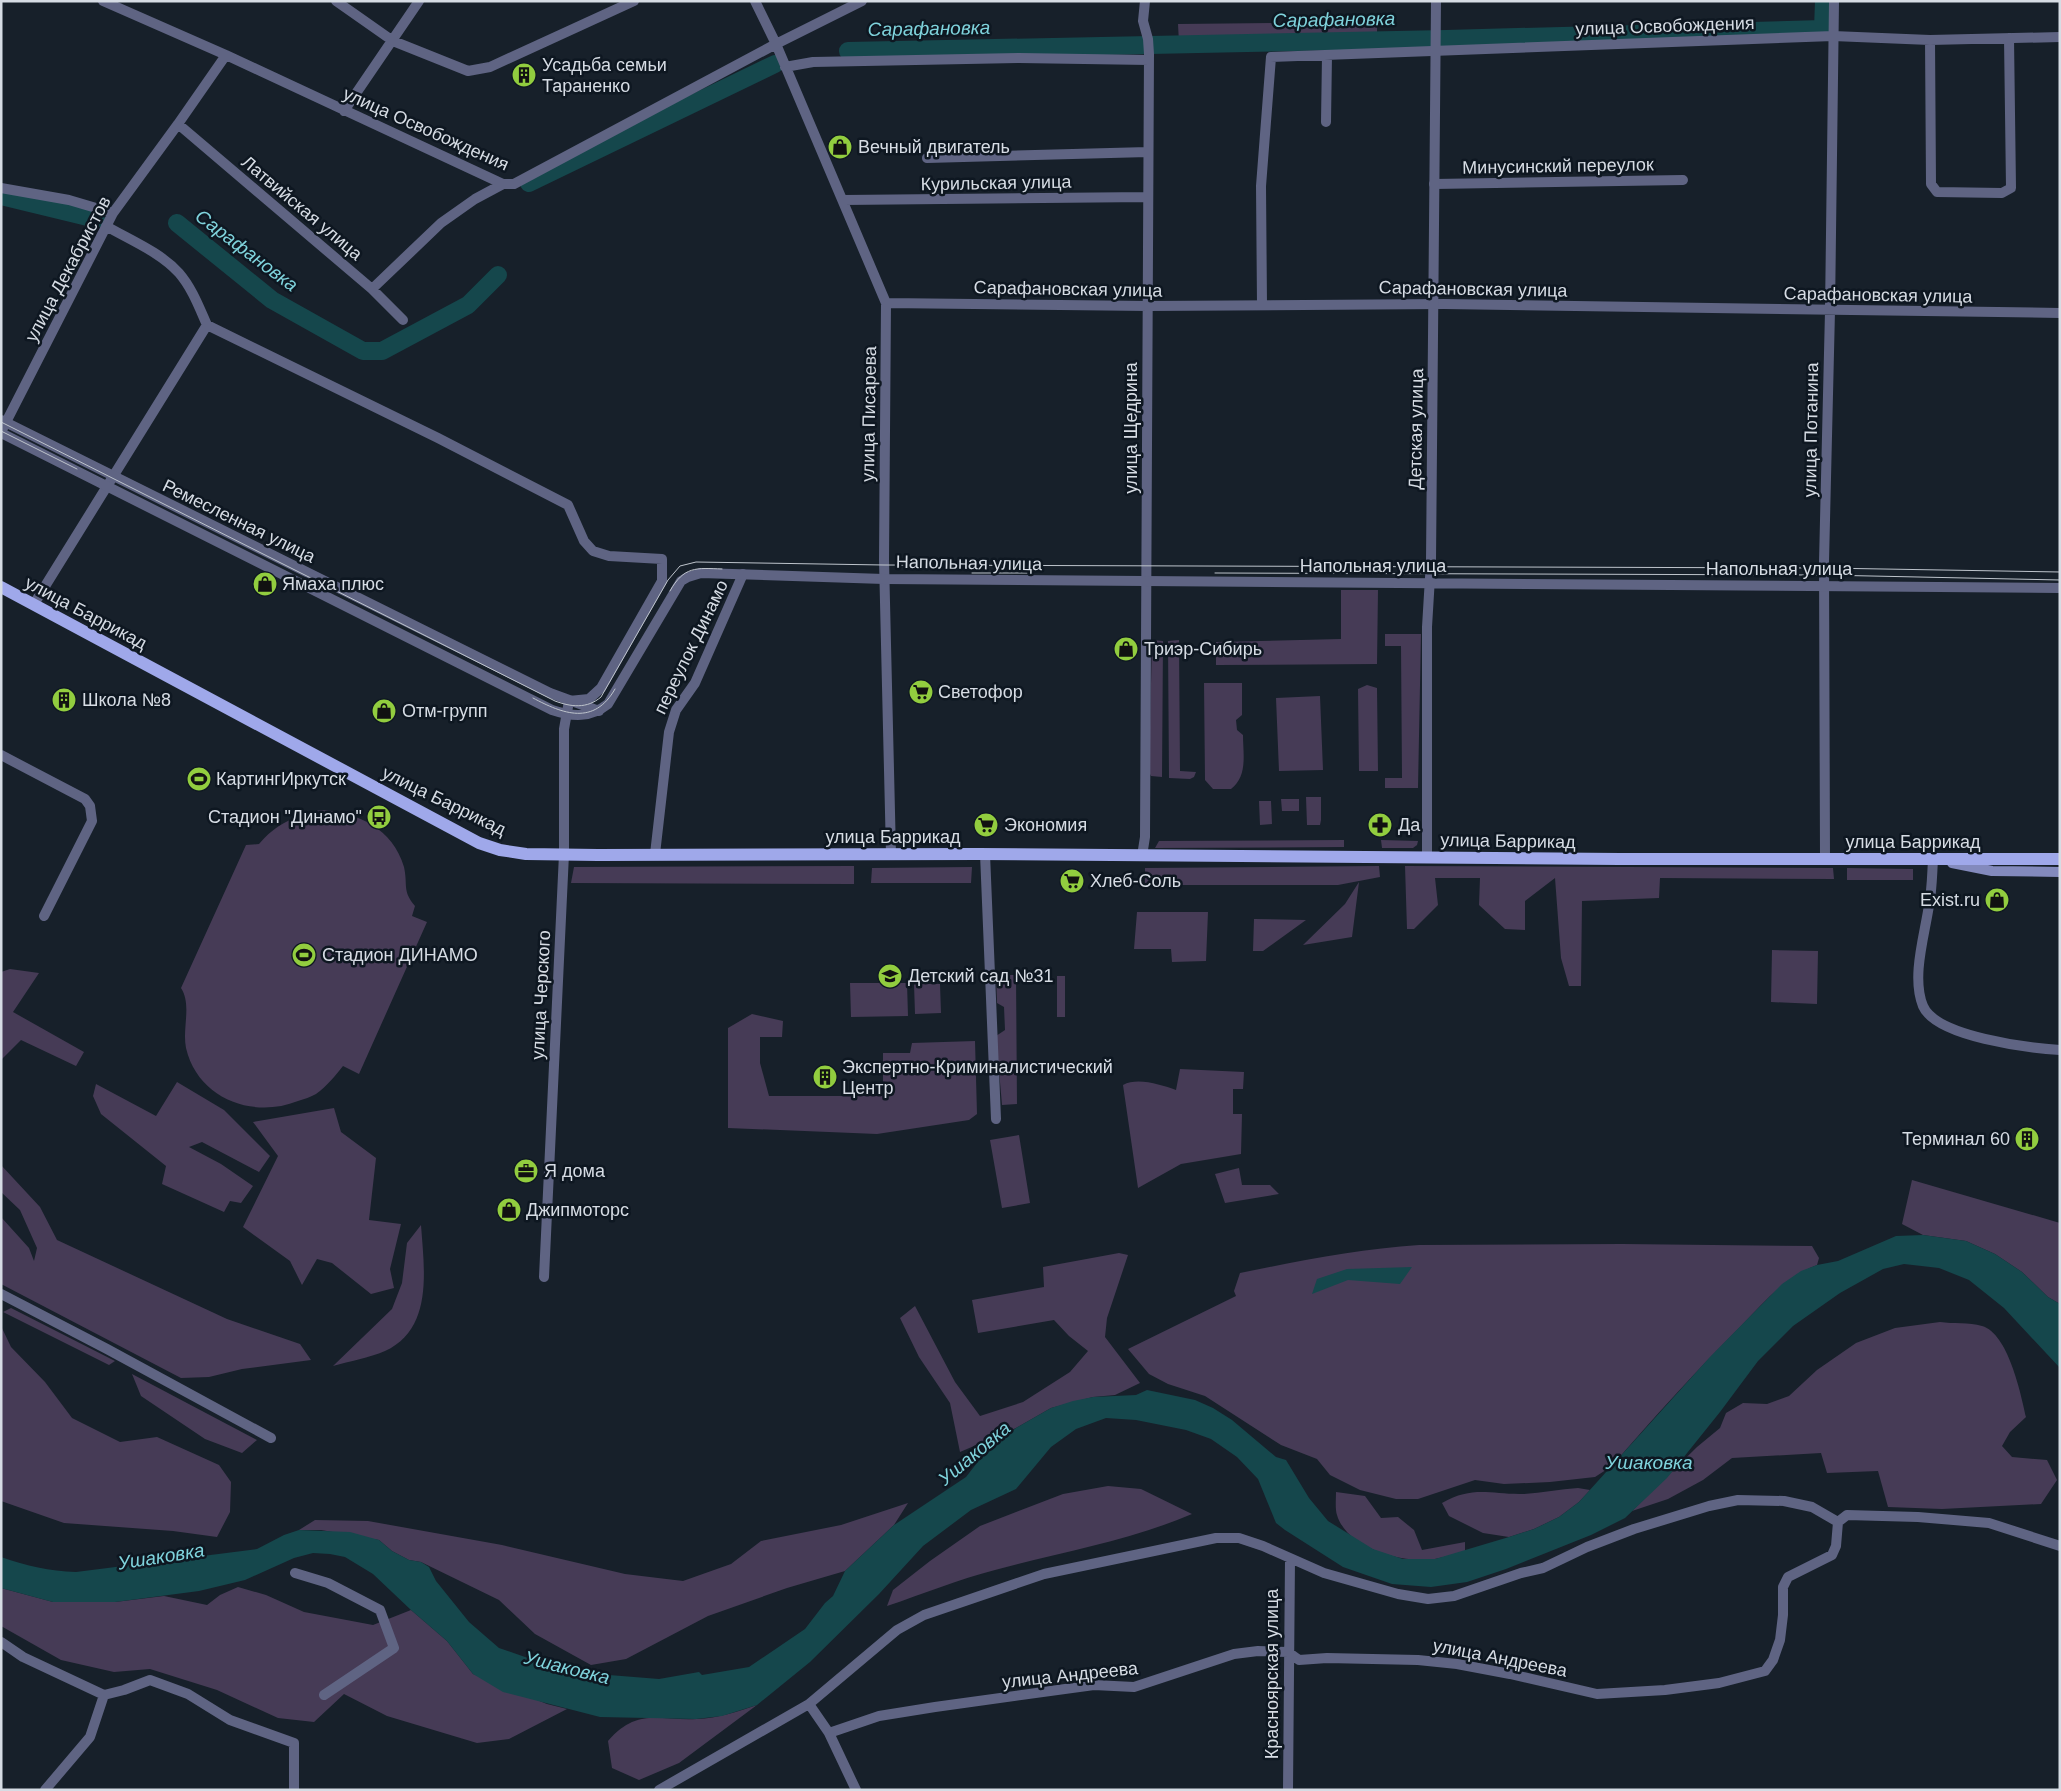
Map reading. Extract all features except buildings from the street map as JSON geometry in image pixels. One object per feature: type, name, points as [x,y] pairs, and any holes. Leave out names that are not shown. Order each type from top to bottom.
[{"type":"main road","name":"улица Баррикад","points":[[1,587],[479,843],[500,850],[526,854],[2060,859]]},
{"type":"main road","points":[[1933,860],[1992,871],[2060,872]]},
{"type":"street","name":"улица Освобождения","points":[[104,1],[226,55],[503,184],[514,184],[776,44],[862,1]]},
{"type":"street","points":[[336,1],[393,41],[468,71],[490,67],[634,1]]},
{"type":"street","points":[[344,111],[419,1]]},
{"type":"street","name":"улица Писарева","points":[[756,1],[886,303],[884,579],[891,854]]},
{"type":"street","name":"улица Щедрина","points":[[1142,856],[1145,832],[1149,58],[1148,39],[1143,21],[1145,1]]},
{"type":"street","name":"Детская улица","points":[[1427,857],[1428,582],[1431,561],[1436,1]]},
{"type":"street","name":"улица Потанина","points":[[1825,859],[1824,585],[1834,1]]},
{"type":"street","name":"улица Освобождения","points":[[1262,306],[1261,186],[1271,57],[1833,36],[1930,40],[2060,36]]},
{"type":"street","points":[[1930,40],[1931,184],[1937,192],[2002,193],[2011,188],[2009,38]]},
{"type":"street","name":"улица Декабристов","points":[[2,427],[113,213],[226,55]]},
{"type":"street","points":[[1326,122],[1327,55]]},
{"type":"street","points":[[785,67],[813,62],[1019,58],[1149,58]]},
{"type":"street","name":"Латвийская улица","points":[[178,124],[372,289],[403,320]]},
{"type":"street","name":"Курильская улица","points":[[927,158],[1148,152]]},
{"type":"street","name":"Минусинский переулок","points":[[1434,184],[1683,180]]},
{"type":"street","points":[[372,289],[441,224],[475,199],[503,184]]},
{"type":"street","points":[[1,188],[69,200],[113,213]]},
{"type":"street","name":"Курильская улица","points":[[843,200],[1148,197]]},
{"type":"street","points":[[106,226],[156,255],[178,272],[195,296],[207,325],[438,438],[568,506],[584,541],[593,551],[609,556],[662,559],[662,581],[600,688],[589,699],[570,702]]},
{"type":"street","name":"Сарафановская улица","points":[[886,303],[1148,306],[1433,304],[2060,313]]},
{"type":"street","points":[[34,604],[207,325]]},
{"type":"street","name":"Ремесленная улица","points":[[2,427],[113,476],[570,702],[600,711]]},
{"type":"street","name":"Ремесленная улица","points":[[2,427],[107,486],[552,710],[566,715],[590,714],[600,711]]},
{"type":"street","name":"Напольная улица","points":[[600,711],[614,695],[681,581],[701,573],[884,579],[2060,588]]},
{"type":"street","name":"переулок Динамо","points":[[655,854],[669,732],[676,710],[695,683],[743,574]]},
{"type":"street","name":"улица Черского","points":[[544,1277],[564,854],[564,729],[570,702]]},
{"type":"street","points":[[1,756],[85,799],[90,806],[92,822],[44,916]]},
{"type":"street","points":[[985,854],[996,1119]]},
{"type":"street","points":[[1933,860],[1929,905],[1921,944],[1919,980],[1920,993],[1926,1012],[1939,1023],[1995,1042],[2060,1050]]},
{"type":"street","points":[[1,1294],[271,1438]]},
{"type":"street","points":[[658,1790],[809,1704],[897,1630],[924,1615],[1044,1574],[1216,1538],[1239,1538],[1263,1546],[1324,1573],[1398,1594],[1428,1599],[1454,1596],[1543,1568],[1587,1547],[1634,1529],[1709,1506],[1738,1500],[1784,1501],[1812,1507],[1838,1522],[1846,1516],[1918,1517],[1989,1523],[2060,1546]]},
{"type":"street","name":"улица Андреева","points":[[829,1733],[879,1716],[1094,1685],[1134,1687],[1234,1654],[1258,1651],[1288,1652],[1298,1660],[1327,1658],[1418,1660],[1458,1664],[1597,1694],[1665,1690],[1720,1683],[1765,1671],[1773,1660],[1780,1640],[1783,1615],[1782,1587],[1788,1578],[1832,1554],[1836,1546],[1838,1522]]},
{"type":"street","name":"Красноярская улица","points":[[1288,1790],[1290,1559]]},
{"type":"street","points":[[295,1573],[328,1583],[380,1610],[394,1648],[324,1695]]},
{"type":"street","points":[[1,1642],[23,1657],[104,1695],[150,1680],[188,1694],[230,1720],[294,1743],[294,1790]]},
{"type":"street","points":[[45,1790],[90,1736],[104,1695]]},
{"type":"street","points":[[809,1704],[829,1733],[856,1790]]},
{"type":"shaded area","points":[[1377,22],[1377,36],[1179,43],[1178,24]]},
{"type":"shaded area","points":[[1341,590],[1378,590],[1377,664],[1216,665],[1216,642],[1341,639]]},
{"type":"shaded area","points":[[1385,634],[1421,634],[1418,788],[1385,788],[1385,778],[1402,778],[1401,646],[1385,646]]},
{"type":"shaded area","points":[[1152,640],[1163,641],[1162,777],[1151,776],[1149,772]]},
{"type":"shaded area","points":[[1179,640],[1180,771],[1196,772],[1194,777],[1190,779],[1169,778],[1168,641]]},
{"type":"shaded area","points":[[1204,683],[1242,683],[1242,715],[1236,720],[1237,730],[1243,735],[1244,757],[1240,778],[1231,789],[1213,789],[1205,780]]},
{"type":"shaded area","points":[[1367,685],[1377,688],[1378,771],[1359,771],[1358,689]]},
{"type":"shaded area","points":[[1320,696],[1323,770],[1279,771],[1276,698]]},
{"type":"shaded area","points":[[1306,797],[1321,797],[1320,825],[1307,825]]},
{"type":"shaded area","points":[[1281,799],[1299,799],[1299,811],[1282,811]]},
{"type":"shaded area","points":[[1259,801],[1271,801],[1272,824],[1260,825]]},
{"type":"shaded area","name":"Стадион ДИНАМО","points":[[321,810],[335,811],[361,819],[383,833],[392,842],[404,867],[408,896],[415,906],[412,916],[427,922],[359,1074],[343,1066],[324,1088],[310,1097],[281,1106],[246,1106],[215,1092],[202,1080],[192,1066],[186,1048],[186,1002],[181,988],[246,845],[259,844],[272,831],[287,821]]},
{"type":"shaded area","points":[[1344,840],[1344,847],[1155,848],[1159,841]]},
{"type":"shaded area","points":[[1381,840],[1418,841],[1417,845],[1413,848],[1382,848]]},
{"type":"shaded area","points":[[854,866],[854,884],[571,883],[574,867]]},
{"type":"shaded area","points":[[1379,866],[1380,877],[1338,885],[1145,885],[1145,868]]},
{"type":"shaded area","points":[[1405,866],[1833,868],[1834,879],[1660,878],[1659,898],[1582,901],[1581,986],[1569,986],[1561,958],[1555,878],[1525,901],[1525,930],[1505,929],[1479,905],[1480,878],[1435,878],[1438,905],[1414,929],[1407,929]]},
{"type":"shaded area","points":[[972,867],[971,883],[871,883],[872,868]]},
{"type":"shaded area","points":[[1847,868],[1913,869],[1913,880],[1847,880]]},
{"type":"shaded area","points":[[1359,882],[1352,937],[1303,945],[1345,904]]},
{"type":"shaded area","points":[[1137,912],[1208,912],[1206,961],[1172,962],[1171,949],[1134,949]]},
{"type":"shaded area","points":[[1254,919],[1306,920],[1263,951],[1253,951]]},
{"type":"shaded area","points":[[1772,950],[1818,951],[1817,1004],[1771,1002]]},
{"type":"shaded area","points":[[10,969],[39,973],[13,1012],[84,1052],[76,1066],[21,1040],[1,1060],[1,972]]},
{"type":"shaded area","points":[[996,975],[1016,975],[1017,1104],[1002,1105],[996,1036],[1005,1030],[1004,1007],[997,1003]]},
{"type":"shaded area","points":[[1057,976],[1065,976],[1065,1017],[1057,1017]]},
{"type":"shaded area","points":[[850,983],[907,983],[908,1016],[851,1017]]},
{"type":"shaded area","points":[[914,984],[940,984],[941,1013],[915,1014]]},
{"type":"shaded area","points":[[752,1014],[783,1021],[782,1037],[760,1037],[760,1063],[769,1096],[881,1096],[883,1095],[883,1053],[910,1053],[912,1043],[975,1041],[977,1114],[969,1120],[877,1134],[728,1128],[728,1028]]},
{"type":"shaded area","points":[[1180,1069],[1244,1072],[1243,1089],[1233,1089],[1233,1114],[1242,1114],[1241,1154],[1181,1164],[1138,1188],[1123,1085],[1142,1082],[1176,1090]]},
{"type":"shaded area","points":[[177,1082],[224,1110],[270,1156],[259,1172],[202,1142],[189,1147],[221,1164],[253,1186],[241,1203],[230,1201],[224,1212],[162,1184],[166,1166],[101,1114],[93,1096],[96,1084],[156,1116]]},
{"type":"shaded area","points":[[334,1108],[341,1132],[376,1158],[369,1220],[401,1224],[390,1269],[394,1288],[371,1294],[332,1263],[317,1259],[302,1285],[290,1261],[243,1227],[278,1156],[253,1122]]},
{"type":"shaded area","points":[[1019,1135],[1030,1203],[1002,1208],[990,1140]]},
{"type":"shaded area","points":[[1,1165],[40,1207],[57,1240],[227,1319],[300,1344],[311,1360],[242,1369],[209,1377],[181,1378],[1,1284],[1,1217],[29,1248],[34,1261],[37,1248],[20,1210],[1,1192]]},
{"type":"shaded area","points":[[1239,1168],[1242,1185],[1270,1185],[1279,1194],[1225,1203],[1215,1174]]},
{"type":"shaded area","points":[[1912,1180],[2060,1223],[2060,1304],[2048,1297],[2022,1272],[1995,1254],[1966,1241],[1923,1235],[1902,1224]]},
{"type":"shaded area","points":[[421,1225],[424,1278],[419,1313],[412,1328],[401,1341],[385,1351],[333,1366],[392,1309],[402,1283],[407,1243]]},
{"type":"shaded area","points":[[1622,1244],[1812,1246],[1819,1258],[1817,1265],[1795,1276],[1767,1299],[1675,1395],[1612,1466],[1595,1477],[1550,1482],[1504,1484],[1475,1480],[1418,1499],[1396,1499],[1360,1490],[1330,1475],[1317,1459],[1281,1445],[1205,1396],[1168,1384],[1149,1374],[1128,1349],[1236,1296],[1234,1291],[1240,1273],[1352,1252],[1419,1245]]},
{"type":"shaded area","points":[[1119,1253],[1128,1255],[1107,1318],[1105,1337],[1140,1383],[1115,1395],[1093,1397],[1051,1408],[1016,1428],[960,1452],[950,1403],[919,1357],[900,1318],[915,1306],[955,1382],[980,1416],[1023,1402],[1070,1372],[1088,1351],[1069,1336],[1054,1320],[978,1333],[972,1300],[1044,1287],[1043,1267]]},
{"type":"shaded area","points":[[11,1308],[115,1361],[109,1365],[3,1312]]},
{"type":"shaded area","points":[[1940,1322],[1982,1326],[1991,1331],[2006,1352],[2017,1380],[2026,1417],[2010,1432],[2002,1446],[2012,1457],[2047,1460],[2057,1480],[2041,1504],[1942,1509],[1888,1507],[1878,1471],[1827,1473],[1821,1453],[1732,1458],[1703,1480],[1668,1499],[1632,1511],[1697,1447],[1720,1428],[1726,1413],[1743,1403],[1767,1404],[1789,1396],[1817,1370],[1856,1343],[1895,1328]]},
{"type":"shaded area","points":[[1,1326],[11,1347],[45,1382],[72,1418],[120,1442],[157,1437],[219,1465],[231,1482],[230,1512],[217,1537],[173,1531],[64,1523],[1,1501]]},
{"type":"shaded area","points":[[132,1374],[257,1440],[242,1453],[205,1439],[141,1396]]},
{"type":"shaded area","points":[[1108,1486],[1141,1489],[1192,1514],[1144,1532],[954,1582],[887,1606],[893,1590],[980,1526],[1063,1494]]},
{"type":"shaded area","points":[[1578,1488],[1590,1490],[1579,1502],[1559,1517],[1534,1529],[1509,1537],[1483,1533],[1449,1516],[1442,1503],[1453,1497],[1473,1493],[1524,1494]]},
{"type":"shaded area","points":[[1336,1492],[1365,1496],[1381,1518],[1398,1517],[1414,1530],[1422,1550],[1465,1542],[1465,1551],[1435,1559],[1423,1560],[1408,1559],[1378,1552],[1352,1537],[1343,1527],[1336,1513]]},
{"type":"shaded area","points":[[908,1503],[894,1525],[845,1571],[787,1588],[708,1616],[626,1659],[591,1665],[535,1634],[499,1600],[421,1562],[409,1560],[392,1551],[379,1540],[321,1530],[299,1530],[315,1520],[368,1521],[502,1545],[625,1574],[683,1581],[731,1564],[761,1541],[841,1525]]},
{"type":"shaded area","points":[[238,1587],[266,1595],[304,1612],[373,1625],[411,1610],[447,1641],[473,1674],[547,1704],[567,1709],[509,1739],[477,1743],[387,1716],[344,1694],[314,1722],[278,1718],[217,1690],[150,1669],[114,1672],[61,1660],[1,1626],[1,1588],[53,1602],[115,1602],[164,1596],[207,1605],[220,1595]]},
{"type":"shaded area","points":[[757,1705],[679,1763],[639,1780],[612,1768],[608,1741],[629,1723],[649,1718],[697,1719],[712,1717]]},
{"type":"water","name":"Ушаковка","points":[[1923,1235],[1966,1241],[1995,1254],[2022,1272],[2048,1297],[2060,1304],[2060,1368],[2004,1308],[1969,1280],[1939,1268],[1904,1264],[1883,1269],[1840,1293],[1793,1326],[1758,1361],[1667,1478],[1625,1518],[1591,1535],[1506,1569],[1467,1582],[1431,1587],[1392,1584],[1343,1567],[1276,1523],[1258,1479],[1237,1457],[1211,1439],[1186,1430],[1136,1420],[1106,1418],[1076,1429],[1051,1447],[1016,1489],[971,1510],[923,1546],[879,1594],[810,1662],[757,1705],[722,1716],[696,1719],[600,1717],[503,1692],[473,1674],[447,1641],[373,1574],[345,1557],[330,1554],[313,1553],[294,1558],[245,1580],[199,1591],[115,1602],[53,1602],[1,1588],[1,1557],[38,1568],[76,1572],[257,1549],[284,1535],[299,1530],[350,1532],[379,1540],[392,1551],[409,1560],[421,1562],[429,1567],[436,1581],[469,1622],[499,1648],[525,1657],[609,1675],[659,1679],[699,1672],[702,1675],[749,1667],[805,1629],[825,1603],[833,1596],[845,1571],[894,1525],[966,1477],[987,1450],[1016,1428],[1051,1408],[1073,1401],[1093,1397],[1136,1395],[1147,1390],[1195,1400],[1213,1408],[1232,1420],[1276,1457],[1286,1460],[1309,1498],[1328,1521],[1373,1549],[1403,1559],[1435,1559],[1534,1529],[1559,1517],[1579,1502],[1709,1358],[1782,1284],[1801,1271],[1817,1265],[1838,1261],[1896,1236]]},
{"type":"water","points":[[1412,1267],[1400,1284],[1348,1280],[1312,1294],[1317,1279],[1347,1269]]},
{"type":"waterway","name":"Сарафановка","points":[[848,51],[1823,29],[1824,1]]},
{"type":"waterway","name":"Сарафановка","points":[[529,183],[775,64]]},
{"type":"waterway","name":"Сарафановка","points":[[1,196],[96,219]]},
{"type":"waterway","name":"Сарафановка","points":[[177,223],[272,300],[363,351],[382,351],[468,305],[498,275]]},
{"type":"tram line","points":[[1,422],[555,701],[573,706],[590,704],[601,697],[668,580],[680,566],[696,562],[884,565],[1824,568],[2060,572]]},
{"type":"tram line","points":[[1,431],[77,469]]},
{"type":"tram line","points":[[670,591],[680,577],[692,570],[705,568],[722,569]]},
{"type":"tram line","points":[[972,573],[1027,573]]},
{"type":"tram line","points":[[1215,573],[1824,575],[2060,580]]},
{"type":"tram line","points":[[533,698],[567,712],[588,712],[598,708],[607,701],[615,689]]},
{"type":"place","name":"Усадьба семьи Тараненко","points":[[524,75]]},
{"type":"place","name":"Вечный двигатель","points":[[840,147]]},
{"type":"place","name":"Ямаха плюс","points":[[265,584]]},
{"type":"place","name":"Триэр-Сибирь","points":[[1126,649]]},
{"type":"place","name":"Светофор","points":[[921,692]]},
{"type":"place","name":"Школа №8","points":[[64,700]]},
{"type":"place","name":"Отм-групп","points":[[384,711]]},
{"type":"place","name":"КартингИркутск","points":[[199,779]]},
{"type":"place","name":"Стадион \"Динамо\"","points":[[379,817]]},
{"type":"place","name":"Экономия","points":[[986,825]]},
{"type":"place","name":"Да","points":[[1380,825]]},
{"type":"place","name":"Хлеб-Соль","points":[[1072,881]]},
{"type":"place","name":"Exist.ru","points":[[1997,900]]},
{"type":"place","name":"Стадион ДИНАМО","points":[[304,955]]},
{"type":"place","name":"Детский сад №31","points":[[890,976]]},
{"type":"place","name":"Экспертно-Криминалистический Центр","points":[[825,1077]]},
{"type":"place","name":"Терминал 60","points":[[2027,1139]]},
{"type":"place","name":"Я дома","points":[[526,1171]]},
{"type":"place","name":"Джипмоторс","points":[[509,1210]]}]
